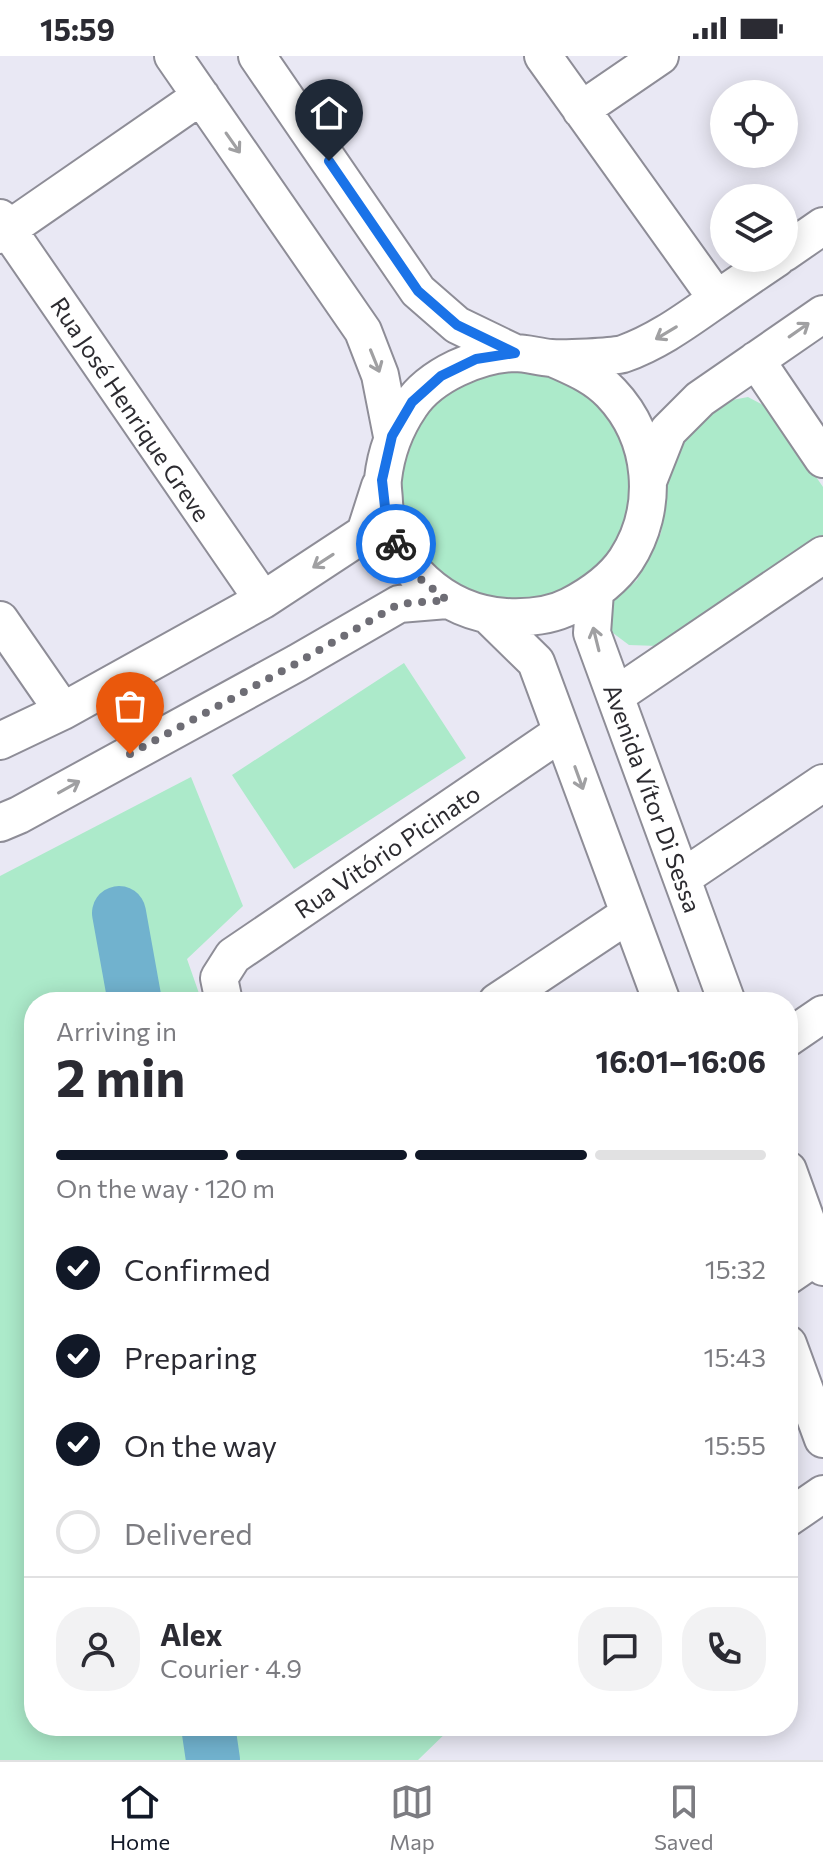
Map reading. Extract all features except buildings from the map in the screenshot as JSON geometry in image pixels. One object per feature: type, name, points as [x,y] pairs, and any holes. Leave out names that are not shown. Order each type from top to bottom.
[{"type":"street","points":[[173,56],[363,331],[380,375],[392,436]]},
{"type":"street","points":[[258,56],[418,291],[457,325],[515,353],[555,359],[620,355],[662,337],[757,272]]},
{"type":"street","points":[[543,56],[717,299]]},
{"type":"street","points":[[581,110],[660,56]]},
{"type":"street","points":[[3,227],[201,96]]},
{"type":"street","points":[[798,243],[823,226]]},
{"type":"street","name":"Rua José Henrique Greve","points":[[3,227],[263,600]]},
{"type":"street","points":[[382,480],[386,516],[398,549],[419,578],[447,600],[489,616],[526,618],[562,610],[595,592],[625,561],[644,522],[649,479],[668,431],[700,399],[823,314]]},
{"type":"street","points":[[0,741],[63,711],[263,600],[365,533],[392,436],[412,402],[441,376],[476,359],[515,353]]},
{"type":"street","points":[[555,359],[584,372],[617,400],[630,417],[644,447],[649,479]]},
{"type":"street","points":[[756,360],[823,459]]},
{"type":"street","points":[[615,696],[823,555]]},
{"type":"street","name":"Avenida Vítor Di Sessa","points":[[595,592],[592,633],[723,992]]},
{"type":"street","points":[[0,823],[297,663],[399,604],[447,600]]},
{"type":"street","points":[[489,616],[536,662],[658,992]]},
{"type":"street","points":[[0,620],[63,711]]},
{"type":"street","name":"Rua Vitório Picinato","points":[[222,990],[233,956],[562,732]]},
{"type":"street","points":[[682,878],[823,783]]},
{"type":"street","points":[[512,992],[629,914]]},
{"type":"street","points":[[798,1031],[823,1014]]},
{"type":"street","points":[[798,1196],[822,1258],[798,1271]]},
{"type":"street","points":[[798,1371],[823,1439]]},
{"type":"street","points":[[798,1511],[823,1494]]},
{"type":"green space","points":[[515,368],[538,370],[560,377],[598,402],[623,440],[630,462],[630,508],[623,530],[598,568],[560,593],[538,600],[515,602],[492,600],[470,593],[432,568],[407,530],[400,508],[398,485],[400,462],[407,440],[432,402],[470,377],[492,370]]},
{"type":"green space","points":[[748,397],[769,408],[823,487],[823,537],[658,646],[629,645],[609,630],[607,607],[637,580],[661,533],[667,483],[678,442],[727,401]]},
{"type":"green space","points":[[404,663],[466,758],[294,869],[232,775]]},
{"type":"green space","points":[[191,777],[243,906],[187,959],[199,992],[24,992],[24,1736],[443,1736],[418,1760],[0,1760],[0,876]]},
{"type":"waterway","points":[[119,913],[133,992]]},
{"type":"waterway","points":[[209,1736],[213,1760]]},
{"type":"way so far","points":[[130,754],[399,604],[447,600],[419,578],[396,544]]},
{"type":"route","points":[[329,161],[418,291],[457,325],[515,353],[476,359],[441,376],[412,402],[392,436],[382,480],[386,516],[396,544]]}]
